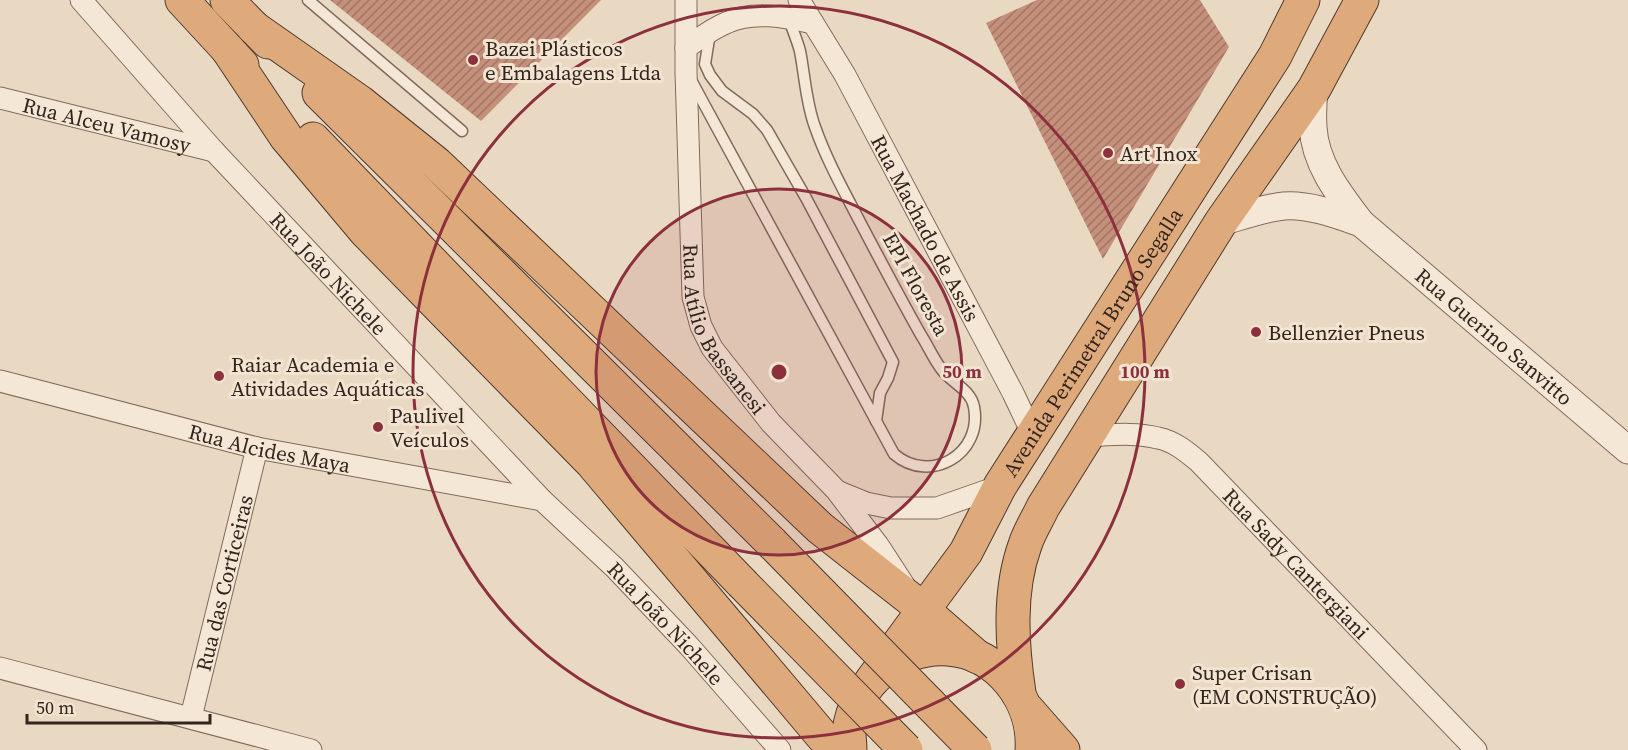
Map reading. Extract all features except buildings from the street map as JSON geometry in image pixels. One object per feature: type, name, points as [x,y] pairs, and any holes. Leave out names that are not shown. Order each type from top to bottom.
[{"type":"highway","points":[[182,0],[742,583],[906,750]]},
{"type":"highway","points":[[227,0],[772,543],[975,750]]},
{"type":"highway","name":"Avenida Perimetral Bruno Segalla","points":[[872,680],[919,606],[966,552],[1000,486],[1275,56],[1304,0]]},
{"type":"highway","name":"Avenida Perimetral Bruno Segalla","points":[[1032,750],[1033,735],[1023,701],[1014,646],[1018,569],[1025,544],[1043,507],[1221,222],[1314,89],[1362,0]]},
{"type":"highway","points":[[253,27],[360,102],[436,164],[820,528],[919,606],[976,656],[1001,671],[1063,750]]},
{"type":"highway","points":[[228,50],[286,137],[365,231],[592,463],[823,737],[839,750]]},
{"type":"highway","points":[[850,750],[849,731],[857,704],[872,680],[894,662],[920,651],[948,649],[976,656]]},
{"type":"street","name":"Rua João Nichele","points":[[81,0],[214,151],[542,500],[615,567],[689,646],[780,750]]},
{"type":"street","name":"Rua Atílio Bassanesi","points":[[686,0],[693,297],[701,326],[712,348],[771,423],[836,490],[878,545],[919,606]]},
{"type":"street","name":"Rua Machado de Assis","points":[[686,48],[726,22],[746,16],[793,9],[813,23],[845,75],[1033,435]]},
{"type":"street","name":"Rua Guerino Sanvitto","points":[[1314,89],[1313,129],[1321,162],[1338,193],[1361,223],[1628,450]]},
{"type":"street","name":"Rua Alceu Vamosy","points":[[0,98],[214,151]]},
{"type":"street","name":"Rua Guerino Sanvitto","points":[[1221,222],[1256,211],[1286,206],[1329,211],[1361,223]]},
{"type":"street","name":"Rua Alcides Maya","points":[[0,381],[256,448],[542,500]]},
{"type":"street","name":"Rua Sady Cantergiani","points":[[1087,436],[1117,434],[1159,438],[1182,448],[1207,471],[1476,750]]},
{"type":"street","name":"Rua das Corticeiras","points":[[191,717],[256,448]]},
{"type":"street","points":[[836,490],[874,505],[891,508],[937,508],[1000,486]]},
{"type":"street","points":[[0,668],[311,750]]},
{"type":"lane","points":[[308,0],[462,131]]},
{"type":"lane","name":"EPI Floresta","points":[[686,72],[894,454],[902,461],[913,465],[931,467],[943,465],[965,447],[972,434],[975,418],[974,404],[967,392],[941,369],[904,305],[827,159],[811,116],[793,9]]},
{"type":"lane","points":[[710,31],[705,64],[710,75],[722,91],[753,114],[767,130],[806,198],[893,362],[880,393],[876,421]]},
{"type":"place","name":"Bazei Plásticos e Embalagens Ltda","points":[[473,60]]},
{"type":"place","name":"Art Inox","points":[[1108,153]]},
{"type":"place","name":"Bellenzier Pneus","points":[[1256,332]]},
{"type":"place","name":"Raiar Academia e Atividades Aquáticas","points":[[219,376]]},
{"type":"place","name":"Paulivel Veículos","points":[[378,427]]},
{"type":"place","name":"Super Crisan (EM CONSTRUÇÃO)","points":[[1180,684]]}]
